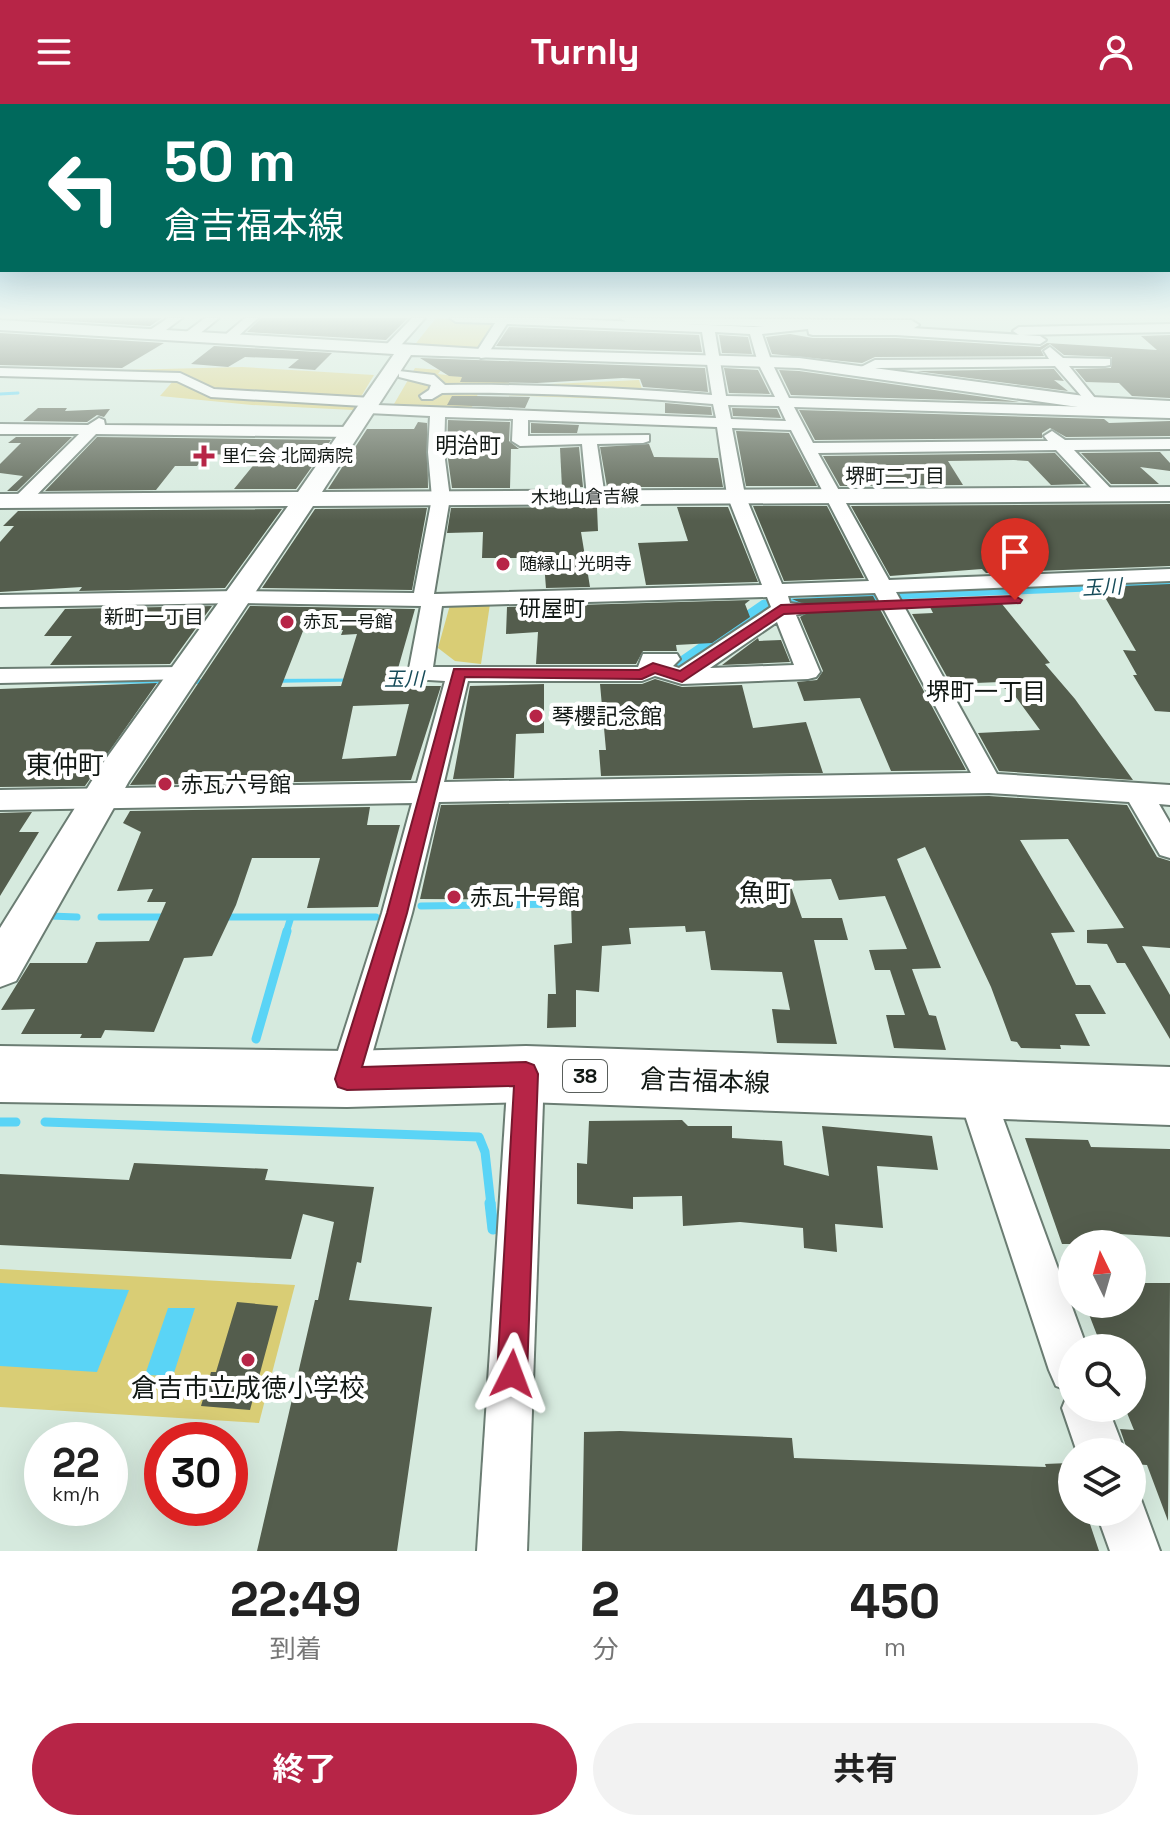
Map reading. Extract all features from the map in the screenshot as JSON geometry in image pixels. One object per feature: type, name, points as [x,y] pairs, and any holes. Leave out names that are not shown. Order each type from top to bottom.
[{"type":"main road","points":[[0,967],[99,800],[182,674],[352,432],[375,404],[383,386]]},
{"type":"main road","points":[[970,386],[1092,403],[1170,407]]},
{"type":"main road","name":"木地山倉吉線","points":[[10,501],[1170,494]]},
{"type":"main road","name":"倉吉福本線","points":[[0,1074],[347,1079],[526,1074],[1170,1096]]},
{"type":"street","points":[[197,386],[211,393],[238,396],[375,404],[438,412],[796,426]]},
{"type":"street","points":[[677,386],[784,402],[1170,414]]},
{"type":"street","points":[[664,666],[808,672],[736,495],[718,386]]},
{"type":"street","points":[[776,386],[989,783]]},
{"type":"street","points":[[1079,386],[1092,403]]},
{"type":"street","points":[[375,404],[413,400],[438,389],[540,388],[586,394],[621,392],[652,396],[719,392]]},
{"type":"street","points":[[1026,410],[1107,494]]},
{"type":"street","points":[[438,412],[436,452],[441,498],[420,674],[642,674],[664,666],[778,600]]},
{"type":"street","points":[[521,415],[520,441],[643,438]]},
{"type":"street","points":[[580,417],[596,497]]},
{"type":"street","points":[[10,501],[97,426]]},
{"type":"street","points":[[0,429],[97,426],[352,432]]},
{"type":"street","points":[[807,448],[1170,444]]},
{"type":"street","points":[[874,447],[892,465],[1010,462],[996,445]]},
{"type":"street","points":[[887,596],[1170,575]]},
{"type":"street","points":[[3,604],[238,597],[778,600],[1170,594]]},
{"type":"street","points":[[347,1079],[397,913],[459,672]]},
{"type":"street","points":[[0,676],[182,674]]},
{"type":"street","points":[[0,800],[989,783],[1170,795]]},
{"type":"street","points":[[1137,792],[1170,847]]},
{"type":"street","points":[[502,1551],[526,1074]]},
{"type":"street","points":[[975,1091],[1059,1334]]},
{"type":"street","points":[[1126,1526],[1135,1551]]},
{"type":"shaded area","points":[[169,386],[368,386],[353,410],[160,396]]},
{"type":"shaded area","points":[[405,386],[641,386],[643,392],[714,403],[478,394],[470,411],[401,408],[394,404]]},
{"type":"shaded area","points":[[490,604],[481,664],[455,661],[438,648],[450,605]]},
{"type":"shaded area","points":[[0,1269],[295,1285],[259,1423],[0,1407]]},
{"type":"water","name":"玉川","points":[[1170,578],[1170,588],[787,604],[764,611],[679,668],[439,680],[208,684],[0,683],[0,680],[469,678],[668,665],[762,600]]},
{"type":"water","points":[[0,1283],[129,1290],[97,1372],[0,1366]]},
{"type":"water","points":[[168,1308],[195,1308],[173,1376],[145,1375]]},
{"type":"building","points":[[707,386],[708,392],[643,387]]},
{"type":"building","points":[[728,386],[766,386],[770,394],[729,393]]},
{"type":"building","points":[[786,386],[902,386],[1019,402],[791,395]]},
{"type":"building","points":[[1026,386],[1061,386],[1068,391]]},
{"type":"building","points":[[1122,386],[1170,386],[1170,398],[1132,396]]},
{"type":"building","points":[[452,396],[530,397],[525,408],[447,405]]},
{"type":"building","points":[[665,403],[711,407],[712,415],[665,413]]},
{"type":"building","points":[[38,408],[67,408],[65,411],[110,409],[104,417],[97,415],[87,422],[23,421]]},
{"type":"building","points":[[732,408],[777,409],[781,418],[733,416]]},
{"type":"building","points":[[799,410],[1104,419],[1109,423],[1170,421],[1170,436],[1066,437],[1050,428],[1042,433],[1042,438],[815,440]]},
{"type":"building","points":[[448,420],[510,422],[509,441],[519,449],[511,449],[510,488],[452,488],[447,452]]},
{"type":"building","points":[[418,422],[427,423],[428,488],[328,489],[367,429],[414,429]]},
{"type":"building","points":[[531,423],[579,425],[577,433],[531,433]]},
{"type":"building","points":[[736,431],[789,433],[817,486],[746,486]]},
{"type":"building","points":[[16,437],[72,437],[17,491],[7,491],[23,476],[0,473],[0,464],[21,443],[8,443]]},
{"type":"building","points":[[97,437],[331,440],[296,489],[234,489],[261,456],[206,454],[197,466],[175,466],[156,490],[45,491]]},
{"type":"building","points":[[649,444],[654,457],[718,458],[723,487],[607,487],[600,447]]},
{"type":"building","points":[[579,447],[583,487],[562,488],[560,448]]},
{"type":"building","points":[[1160,452],[1170,463],[1170,471],[1140,467],[1159,484],[1111,484],[1081,453]]},
{"type":"building","points":[[1055,453],[1084,484],[1051,485],[1028,461],[1014,460],[948,461],[963,485],[840,486],[823,456]]},
{"type":"building","points":[[1170,504],[1170,566],[986,573],[982,569],[890,576],[851,506]]},
{"type":"building","points":[[753,506],[827,506],[864,578],[784,581]]},
{"type":"building","points":[[597,507],[598,531],[581,532],[590,587],[546,588],[544,563],[527,564],[527,558],[482,558],[483,532],[447,533],[451,508]]},
{"type":"building","points":[[677,507],[728,507],[758,582],[646,585],[638,543],[688,541]]},
{"type":"building","points":[[427,508],[412,590],[262,588],[315,509]]},
{"type":"building","points":[[282,509],[225,588],[79,591],[82,587],[0,592],[0,542],[14,526],[3,526],[18,511]]},
{"type":"building","points":[[1170,584],[1170,712],[1155,711],[1133,675],[1137,675],[1123,650],[1136,651],[1099,587]]},
{"type":"building","points":[[873,596],[966,770],[891,771],[860,698],[804,701],[797,682],[817,680],[823,671],[800,617],[810,611],[810,607],[792,599]]},
{"type":"building","points":[[750,600],[745,604],[750,617],[712,643],[676,645],[677,651],[643,651],[636,664],[536,664],[538,632],[506,634],[507,607]]},
{"type":"building","points":[[1002,604],[1050,663],[1045,664],[1075,699],[1133,780],[999,771],[978,733],[1040,730],[1010,689],[1005,689],[1000,682],[951,684],[912,614],[933,613],[930,607]]},
{"type":"building","points":[[212,606],[170,664],[50,665],[72,636],[44,636],[65,609]]},
{"type":"building","points":[[250,606],[415,609],[393,686],[441,686],[411,780],[130,785]],"holes":[[[343,630],[341,635],[357,634],[341,686],[281,687],[303,631]],[[409,704],[396,756],[342,759],[353,706]]]},
{"type":"building","points":[[758,638],[759,641],[781,640],[790,662],[722,665]]},
{"type":"building","points":[[655,679],[682,687],[742,685],[753,728],[806,722],[823,773],[601,776],[599,750],[606,750],[600,684],[642,684]]},
{"type":"building","points":[[157,683],[85,786],[0,787],[0,689]]},
{"type":"building","points":[[544,684],[544,733],[516,734],[514,778],[453,779],[470,686]]},
{"type":"building","points":[[989,796],[1127,805],[1157,857],[1170,861],[1170,948],[1142,946],[1170,995],[1170,1039],[1125,963],[1117,963],[1107,944],[1087,943],[1087,930],[1124,928],[1068,839],[1020,840],[1075,932],[1051,933],[1076,985],[1090,985],[1106,1014],[1075,1014],[1090,1046],[1060,1045],[1061,1049],[1021,1048],[1017,1042],[1011,1041],[991,987],[925,847],[897,859],[941,968],[912,969],[929,1015],[936,1016],[946,1050],[894,1048],[886,1015],[905,1015],[890,970],[875,970],[869,950],[907,949],[885,896],[839,900],[831,879],[789,881],[802,918],[842,918],[848,940],[814,940],[837,1044],[777,1043],[772,1009],[790,1010],[782,972],[711,970],[705,931],[686,932],[685,926],[629,928],[631,944],[602,946],[599,992],[576,990],[576,1027],[547,1028],[548,994],[556,994],[554,945],[572,943],[571,900],[420,899],[441,805]]},
{"type":"building","points":[[370,807],[367,825],[400,825],[378,907],[307,908],[320,858],[252,858],[236,905],[212,956],[184,958],[154,1032],[105,1030],[101,1038],[80,1038],[82,1034],[21,1034],[35,1009],[1,1010],[30,963],[87,963],[96,942],[149,941],[166,902],[147,902],[153,889],[117,891],[141,832],[123,823],[130,811]]},
{"type":"building","points":[[32,812],[19,832],[39,832],[0,896],[0,813]]},
{"type":"building","points":[[682,1120],[688,1126],[732,1126],[732,1138],[782,1141],[784,1165],[829,1176],[822,1126],[932,1136],[938,1170],[877,1166],[883,1228],[835,1224],[837,1252],[804,1248],[803,1228],[740,1222],[683,1226],[682,1196],[633,1197],[633,1209],[577,1204],[577,1163],[587,1164],[589,1121]]},
{"type":"building","points":[[1025,1138],[1088,1140],[1091,1147],[1170,1149],[1170,1237],[1146,1236],[1146,1230],[1058,1230],[1058,1233]]},
{"type":"building","points":[[134,1163],[268,1169],[265,1180],[374,1187],[361,1263],[357,1262],[349,1300],[432,1307],[397,1551],[257,1551],[334,1222],[303,1214],[291,1259],[0,1245],[0,1174],[129,1180]]},
{"type":"building","points":[[1146,1283],[1170,1283],[1168,1521],[1146,1465],[1146,1438],[1123,1438],[1120,1429],[1134,1430],[1131,1422],[1146,1422],[1146,1334],[1097,1334],[1090,1318],[1146,1318]]},
{"type":"building","points":[[237,1302],[278,1306],[250,1410],[201,1406],[211,1372],[216,1372]]},
{"type":"building","points":[[584,1432],[792,1438],[794,1458],[1046,1467],[1045,1464],[1058,1463],[1058,1526],[1091,1526],[1099,1551],[582,1551]]},
{"type":"waterway","points":[[0,394],[18,393]]},
{"type":"waterway","points":[[421,906],[560,904]]},
{"type":"waterway","points":[[50,916],[77,917]]},
{"type":"waterway","points":[[101,917],[167,917]]},
{"type":"waterway","points":[[223,917],[376,917]]},
{"type":"waterway","points":[[286,933],[290,920]]},
{"type":"waterway","points":[[256,1039],[287,931]]},
{"type":"waterway","points":[[0,1122],[16,1122]]},
{"type":"waterway","points":[[45,1122],[479,1137],[485,1152],[491,1205]]},
{"type":"waterway","points":[[490,1203],[493,1229]]},
{"type":"place","name":"里仁会 北岡病院","points":[[204,456]]},
{"type":"place","name":"随縁山 光明寺","points":[[503,564]]},
{"type":"place","name":"赤瓦一号館","points":[[287,622]]},
{"type":"place","name":"琴櫻記念館","points":[[536,716]]},
{"type":"place","name":"赤瓦六号館","points":[[165,784]]},
{"type":"place","name":"赤瓦十号館","points":[[454,897]]},
{"type":"place","name":"倉吉市立成徳小学校","points":[[248,1360]]},
{"type":"district","name":"明治町","points":[[468,445]]},
{"type":"district","name":"堺町二丁目","points":[[895,476]]},
{"type":"district","name":"研屋町","points":[[552,608]]},
{"type":"district","name":"新町一丁目","points":[[154,617]]},
{"type":"district","name":"堺町一丁目","points":[[986,692]]},
{"type":"district","name":"東仲町","points":[[65,765]]},
{"type":"district","name":"魚町","points":[[765,893]]},
{"type":"route","points":[[512,1374],[526,1074],[347,1079],[397,913],[459,672],[642,674],[653,668],[682,677],[781,610],[1015,600]]}]
